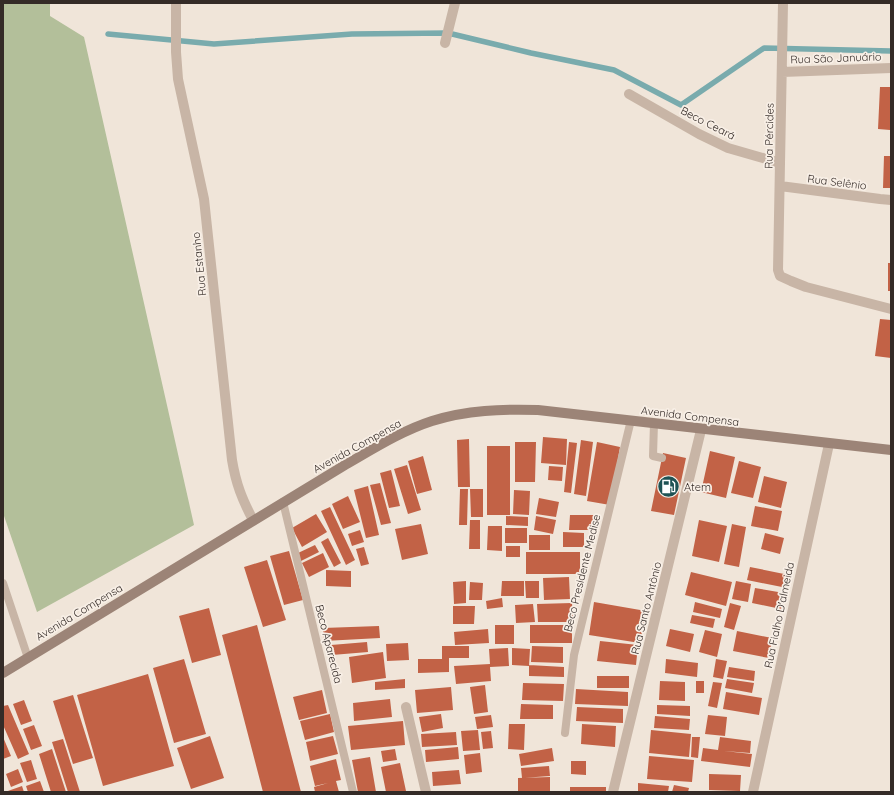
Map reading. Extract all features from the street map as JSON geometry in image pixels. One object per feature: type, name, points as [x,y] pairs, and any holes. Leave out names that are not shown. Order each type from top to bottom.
[{"type":"street","name":"Rua Estanho","points":[[176,3],[176,52],[178,79],[204,199],[235,481],[243,502],[253,520]]},
{"type":"street","points":[[445,43],[455,3]]},
{"type":"street","name":"Rua Pércides","points":[[782,3],[778,270],[780,276],[806,287],[891,309]]},
{"type":"street","name":"Rua São Januário","points":[[782,72],[891,68]]},
{"type":"street","name":"Beco Ceará","points":[[629,94],[728,148],[780,163]]},
{"type":"street","name":"Rua Selênio","points":[[780,186],[891,200]]},
{"type":"street","name":"Avenida Compensa","points":[[3,673],[253,520],[392,438],[432,422],[465,413],[504,409],[538,410],[631,420],[701,430],[891,450]]},
{"type":"street","name":"Rua Santo Antônio","points":[[613,792],[689,463],[701,430]]},
{"type":"street","name":"Rua Fialho D'almeida","points":[[753,792],[829,444]]},
{"type":"street","points":[[406,706],[426,792]]},
{"type":"lane","name":"Beco Presidente Medise","points":[[565,734],[574,656],[631,420]]},
{"type":"lane","points":[[654,423],[653,456],[662,458]]},
{"type":"lane","name":"Beco Aparecida","points":[[283,502],[353,792]]},
{"type":"lane","points":[[3,583],[28,658]]},
{"type":"green space","points":[[3,3],[50,3],[50,16],[84,37],[194,525],[37,612],[3,513]]},
{"type":"building","points":[[880,87],[891,87],[890,130],[878,129]]},
{"type":"building","points":[[884,156],[891,156],[891,188],[883,188]]},
{"type":"building","points":[[888,263],[891,263],[891,291],[888,291]]},
{"type":"building","points":[[880,319],[891,320],[891,358],[875,356]]},
{"type":"building","points":[[543,437],[567,439],[566,465],[541,463]]},
{"type":"building","points":[[469,439],[470,487],[458,487],[457,440]]},
{"type":"building","points":[[581,440],[593,442],[586,496],[574,494]]},
{"type":"building","points":[[515,442],[536,442],[535,482],[515,482]]},
{"type":"building","points":[[569,442],[577,443],[571,493],[564,492]]},
{"type":"building","points":[[597,442],[620,447],[610,505],[587,501]]},
{"type":"building","points":[[487,446],[510,446],[510,515],[487,515]]},
{"type":"building","points":[[710,451],[735,457],[726,498],[701,492]]},
{"type":"building","name":"Atem","points":[[663,453],[686,458],[674,515],[651,511]]},
{"type":"building","points":[[423,456],[432,490],[417,494],[408,461]]},
{"type":"building","points":[[739,461],[761,467],[753,498],[731,493]]},
{"type":"building","points":[[407,465],[421,510],[408,514],[394,469]]},
{"type":"building","points":[[549,466],[563,467],[562,481],[548,480]]},
{"type":"building","points":[[391,470],[400,506],[389,508],[380,473]]},
{"type":"building","points":[[764,476],[787,482],[781,508],[758,502]]},
{"type":"building","points":[[380,483],[391,523],[381,525],[370,485]]},
{"type":"building","points":[[368,486],[379,535],[366,538],[354,490]]},
{"type":"building","points":[[460,489],[468,489],[467,525],[459,525]]},
{"type":"building","points":[[470,489],[483,489],[483,517],[471,517]]},
{"type":"building","points":[[514,490],[530,491],[529,515],[513,514]]},
{"type":"building","points":[[348,496],[360,522],[343,529],[332,504]]},
{"type":"building","points":[[539,498],[559,502],[556,517],[536,514]]},
{"type":"building","points":[[755,506],[782,511],[778,531],[751,526]]},
{"type":"building","points":[[330,507],[355,560],[346,565],[321,511]]},
{"type":"building","points":[[316,514],[327,532],[302,547],[292,528]]},
{"type":"building","points":[[570,515],[598,515],[598,530],[569,530]]},
{"type":"building","points":[[506,516],[528,517],[528,526],[506,525]]},
{"type":"building","points":[[536,516],[556,520],[553,534],[534,530]]},
{"type":"building","points":[[470,520],[480,520],[480,549],[469,549]]},
{"type":"building","points":[[699,520],[727,526],[719,562],[692,556]]},
{"type":"building","points":[[421,524],[428,554],[402,560],[395,529]]},
{"type":"building","points":[[732,524],[746,527],[739,567],[724,564]]},
{"type":"building","points":[[488,526],[502,526],[502,551],[487,550]]},
{"type":"building","points":[[505,528],[527,528],[527,543],[505,543]]},
{"type":"building","points":[[360,530],[364,542],[352,546],[348,534]]},
{"type":"building","points":[[563,532],[584,533],[584,547],[563,547]]},
{"type":"building","points":[[765,533],[784,538],[780,554],[761,549]]},
{"type":"building","points":[[529,535],[550,535],[550,550],[529,550]]},
{"type":"building","points":[[328,538],[341,563],[334,567],[321,542]]},
{"type":"building","points":[[315,545],[319,552],[301,561],[298,553]]},
{"type":"building","points":[[506,546],[520,546],[520,557],[506,557]]},
{"type":"building","points":[[364,547],[369,564],[361,566],[356,549]]},
{"type":"building","points":[[289,551],[303,600],[284,605],[270,556]]},
{"type":"building","points":[[526,552],[580,552],[580,574],[526,574]]},
{"type":"building","points":[[323,553],[329,567],[309,577],[302,563]]},
{"type":"building","points":[[267,560],[286,620],[263,627],[244,567]]},
{"type":"building","points":[[750,567],[789,575],[787,588],[747,580]]},
{"type":"building","points":[[326,570],[351,571],[351,587],[326,586]]},
{"type":"building","points":[[691,572],[732,582],[726,606],[685,595]]},
{"type":"building","points":[[569,577],[570,599],[544,600],[543,578]]},
{"type":"building","points":[[466,581],[466,603],[454,604],[453,582]]},
{"type":"building","points":[[502,581],[524,581],[524,596],[501,596]]},
{"type":"building","points":[[525,581],[539,581],[539,598],[526,598]]},
{"type":"building","points":[[736,581],[751,584],[748,602],[732,599]]},
{"type":"building","points":[[470,582],[483,583],[482,600],[469,600]]},
{"type":"building","points":[[755,588],[784,593],[781,609],[752,603]]},
{"type":"building","points":[[502,598],[503,607],[487,609],[486,601]]},
{"type":"building","points":[[594,602],[646,611],[640,643],[589,635]]},
{"type":"building","points":[[695,602],[722,609],[720,618],[693,612]]},
{"type":"building","points":[[572,603],[573,622],[538,622],[537,604]]},
{"type":"building","points":[[730,603],[741,606],[734,630],[724,627]]},
{"type":"building","points":[[533,604],[535,622],[516,623],[515,605]]},
{"type":"building","points":[[453,606],[475,606],[474,624],[453,624]]},
{"type":"building","points":[[209,608],[221,655],[192,663],[179,616]]},
{"type":"building","points":[[692,615],[715,619],[713,628],[690,623]]},
{"type":"building","points":[[257,625],[301,792],[263,792],[222,635]]},
{"type":"building","points":[[495,625],[514,625],[514,644],[495,644]]},
{"type":"building","points":[[530,625],[572,625],[572,643],[530,643]]},
{"type":"building","points":[[379,626],[380,638],[324,641],[323,628]]},
{"type":"building","points":[[488,629],[489,643],[455,645],[454,632]]},
{"type":"building","points":[[670,629],[694,634],[690,652],[666,646]]},
{"type":"building","points":[[705,630],[722,634],[717,657],[699,652]]},
{"type":"building","points":[[737,631],[772,638],[769,658],[733,651]]},
{"type":"building","points":[[600,641],[638,645],[636,665],[597,661]]},
{"type":"building","points":[[367,642],[368,652],[332,655],[331,645]]},
{"type":"building","points":[[408,643],[409,660],[387,661],[386,644]]},
{"type":"building","points":[[442,646],[469,646],[469,658],[449,658],[449,672],[418,673],[418,659],[442,659]]},
{"type":"building","points":[[532,646],[563,647],[563,663],[531,662]]},
{"type":"building","points":[[508,648],[509,666],[490,667],[491,681],[456,684],[454,666],[490,664],[489,649]]},
{"type":"building","points":[[512,648],[530,649],[529,666],[512,665]]},
{"type":"building","points":[[383,652],[386,678],[352,683],[349,657]]},
{"type":"building","points":[[184,659],[206,734],[174,743],[153,668]]},
{"type":"building","points":[[666,659],[698,663],[697,677],[665,673]]},
{"type":"building","points":[[716,659],[727,661],[723,679],[713,677]]},
{"type":"building","points":[[529,665],[564,667],[564,677],[529,676]]},
{"type":"building","points":[[729,667],[755,671],[754,681],[727,677]]},
{"type":"building","points":[[148,674],[174,766],[103,786],[77,695]]},
{"type":"building","points":[[597,676],[629,676],[629,688],[597,688]]},
{"type":"building","points":[[405,679],[405,688],[375,690],[375,682]]},
{"type":"building","points":[[727,679],[754,683],[752,693],[725,688]]},
{"type":"building","points":[[660,681],[685,682],[685,701],[659,700]]},
{"type":"building","points":[[696,681],[704,681],[704,693],[696,693]]},
{"type":"building","points":[[713,682],[722,683],[717,708],[708,706]]},
{"type":"building","points":[[523,683],[564,684],[563,701],[522,700]]},
{"type":"building","points":[[485,685],[488,712],[474,714],[470,687]]},
{"type":"building","points":[[451,687],[453,710],[417,713],[415,690]]},
{"type":"building","points":[[576,689],[628,692],[628,706],[575,704]]},
{"type":"building","points":[[322,690],[327,713],[299,720],[293,697]]},
{"type":"building","points":[[726,692],[762,698],[759,715],[723,709]]},
{"type":"building","points":[[73,695],[93,758],[73,764],[53,701]]},
{"type":"building","points":[[390,699],[392,717],[354,721],[353,703]]},
{"type":"building","points":[[24,700],[32,721],[21,725],[13,704]]},
{"type":"building","points":[[521,704],[553,705],[553,719],[520,719]]},
{"type":"building","points":[[8,705],[29,754],[18,759],[3,725],[3,706]]},
{"type":"building","points":[[657,705],[690,706],[690,716],[657,714]]},
{"type":"building","points":[[577,707],[623,709],[623,723],[576,721]]},
{"type":"building","points":[[330,714],[334,732],[305,740],[300,721]]},
{"type":"building","points":[[441,714],[443,728],[422,732],[419,717]]},
{"type":"building","points":[[491,715],[493,727],[477,729],[475,717]]},
{"type":"building","points":[[708,715],[727,717],[725,736],[705,734]]},
{"type":"building","points":[[655,716],[690,719],[689,730],[654,728]]},
{"type":"building","points":[[403,721],[405,745],[351,750],[348,726]]},
{"type":"building","points":[[509,724],[525,724],[524,750],[508,749]]},
{"type":"building","points":[[582,724],[616,726],[615,747],[581,744]]},
{"type":"building","points":[[34,725],[42,746],[31,750],[23,729]]},
{"type":"building","points":[[478,730],[480,750],[463,751],[461,731]]},
{"type":"building","points":[[651,730],[691,734],[689,757],[649,753]]},
{"type":"building","points":[[491,731],[493,748],[483,749],[481,732]]},
{"type":"building","points":[[456,732],[457,745],[422,747],[421,734]]},
{"type":"building","points":[[210,736],[224,778],[191,789],[177,748]]},
{"type":"building","points":[[333,736],[338,754],[310,761],[306,742]]},
{"type":"building","points":[[3,737],[11,756],[3,759]]},
{"type":"building","points":[[692,737],[700,737],[698,758],[691,757]]},
{"type":"building","points":[[720,737],[751,741],[750,753],[724,751],[752,754],[750,767],[701,761],[703,748],[718,750]]},
{"type":"building","points":[[63,739],[80,792],[68,792],[52,742]]},
{"type":"building","points":[[458,747],[459,759],[426,762],[425,750]]},
{"type":"building","points":[[552,748],[554,761],[521,766],[519,754]]},
{"type":"building","points":[[52,749],[66,792],[51,792],[39,754]]},
{"type":"building","points":[[395,749],[397,760],[383,762],[381,751]]},
{"type":"building","points":[[480,753],[482,772],[466,774],[464,755]]},
{"type":"building","points":[[649,756],[694,760],[692,782],[647,779]]},
{"type":"building","points":[[370,757],[376,792],[358,792],[352,760]]},
{"type":"building","points":[[336,759],[341,780],[336,781],[339,792],[315,792],[314,787],[328,783],[315,786],[310,766]]},
{"type":"building","points":[[31,760],[37,779],[27,782],[20,763]]},
{"type":"building","points":[[571,761],[586,761],[586,775],[571,774]]},
{"type":"building","points":[[400,763],[406,791],[386,792],[381,767]]},
{"type":"building","points":[[549,766],[550,776],[522,778],[521,768]]},
{"type":"building","points":[[18,769],[23,782],[11,787],[6,774]]},
{"type":"building","points":[[459,770],[461,784],[433,786],[432,772]]},
{"type":"building","points":[[709,774],[741,775],[740,791],[709,790]]},
{"type":"building","points":[[550,777],[550,792],[518,792],[518,778]]},
{"type":"building","points":[[40,781],[44,792],[28,792],[26,786]]},
{"type":"building","points":[[638,783],[669,786],[668,792],[638,792]]},
{"type":"building","points":[[674,785],[689,788],[688,792],[672,792]]},
{"type":"building","points":[[22,786],[24,792],[5,792]]},
{"type":"building","points":[[570,787],[606,787],[606,792],[570,792]]},
{"type":"waterway","points":[[108,34],[214,44],[352,34],[448,33],[531,53],[614,70],[681,105],[764,48],[891,51]]},
{"type":"place","name":"Atem","points":[[668,487]]}]
